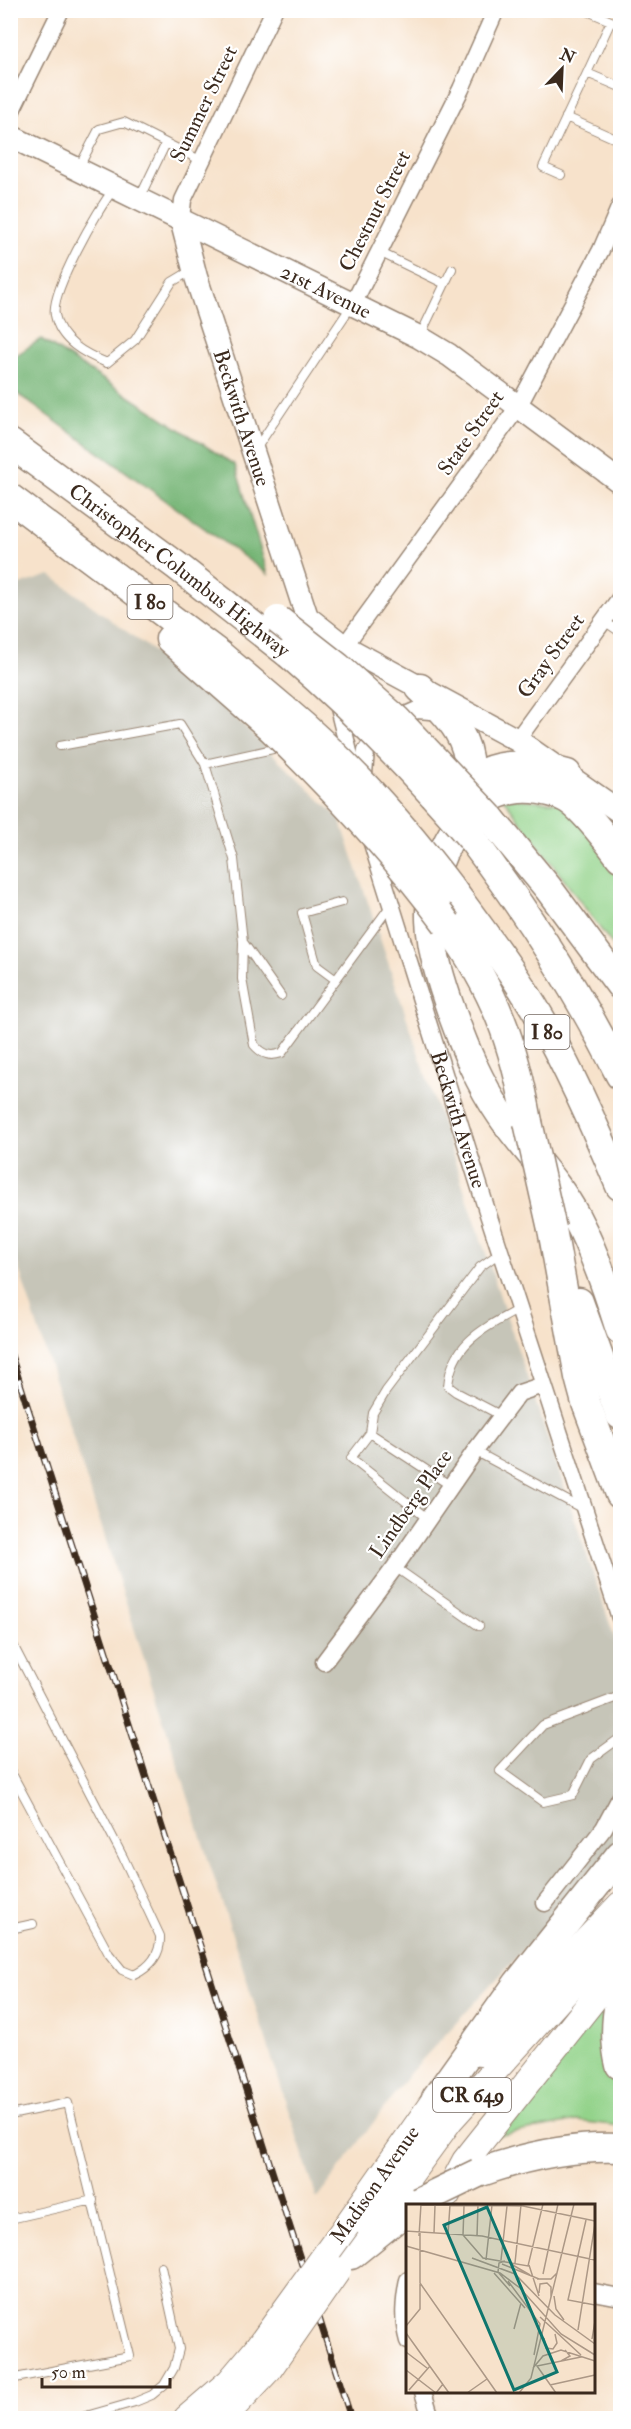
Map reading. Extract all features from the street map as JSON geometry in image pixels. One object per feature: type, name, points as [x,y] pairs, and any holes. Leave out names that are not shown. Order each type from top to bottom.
[{"type":"highway","name":"Christopher Columbus Highway","points":[[10,443],[177,566],[289,654],[480,828],[621,1075]]},
{"type":"highway","name":"Christopher Columbus Highway","points":[[11,498],[220,656],[277,718],[361,782],[395,820],[452,890],[509,968],[540,1018],[574,1083],[621,1186]]},
{"type":"highway","points":[[177,566],[243,594],[338,667],[396,719],[480,828],[548,888],[621,985]]},
{"type":"highway","points":[[420,688],[453,722],[467,748],[470,771],[467,783]]},
{"type":"highway","points":[[277,718],[393,853],[477,968],[497,1006],[516,1061],[586,1403],[621,1494]]},
{"type":"highway","points":[[621,832],[593,812],[548,768],[509,765],[486,770],[467,783],[450,801],[429,841],[415,890],[419,922],[462,1041],[481,1085],[575,1215],[597,1262],[621,1330]]},
{"type":"highway","points":[[568,787],[621,856]]},
{"type":"highway","points":[[434,959],[429,926],[431,897],[442,854],[458,825],[486,799],[500,792],[568,787]]},
{"type":"highway","points":[[552,1229],[621,1416]]},
{"type":"highway","points":[[436,2098],[518,1983],[621,1855]]},
{"type":"highway","points":[[621,1998],[615,2020],[615,2040],[621,2065]]},
{"type":"highway","points":[[422,2204],[478,2173],[540,2154],[597,2147],[621,2148]]},
{"type":"highway","points":[[345,2262],[406,2216]]},
{"type":"main road","name":"Madison Avenue","points":[[223,2418],[347,2225],[436,2098],[621,1905]]},
{"type":"main road","name":"Madison Avenue","points":[[187,2418],[230,2381],[263,2359],[345,2262],[450,2120],[621,1932]]},
{"type":"main road","points":[[421,2204],[465,2161],[621,1966]]},
{"type":"street","points":[[10,114],[61,10]]},
{"type":"street","name":"Summer Street","points":[[181,219],[183,200],[274,10]]},
{"type":"street","name":"Chestnut Street","points":[[353,304],[461,89],[495,10]]},
{"type":"street","name":"21st Avenue","points":[[10,136],[419,338],[449,355],[621,482]]},
{"type":"street","name":"State Street","points":[[328,666],[345,647],[518,406],[601,250],[621,206]]},
{"type":"street","name":"Beckwith Avenue","points":[[181,219],[307,617],[328,666],[361,801],[391,905],[543,1385],[621,1618]]},
{"type":"street","name":"Gray Street","points":[[517,740],[621,598]]},
{"type":"street","points":[[307,617],[345,647],[517,740],[568,787],[621,812]]},
{"type":"street","points":[[361,801],[366,751],[383,725],[417,710],[445,712]]},
{"type":"street","name":"Lindberg Place","points":[[324,1662],[519,1393],[543,1385]]},
{"type":"street","points":[[545,1903],[604,1828],[621,1798]]},
{"type":"street","points":[[406,2290],[404,2301],[406,2332]]},
{"type":"street","points":[[595,2292],[621,2297]]},
{"type":"street","points":[[424,2393],[431,2418]]},
{"type":"lane","points":[[585,10],[621,25]]},
{"type":"lane","points":[[561,175],[543,167],[611,21]]},
{"type":"lane","points":[[587,73],[621,87]]},
{"type":"lane","points":[[566,117],[618,140]]},
{"type":"lane","points":[[78,169],[99,129],[124,122],[202,161]]},
{"type":"lane","points":[[139,199],[166,143]]},
{"type":"lane","points":[[116,187],[103,202],[66,273],[54,313],[62,335],[90,356],[107,363],[135,340],[172,282],[195,268]]},
{"type":"lane","points":[[379,252],[445,284]]},
{"type":"lane","points":[[419,338],[452,269]]},
{"type":"lane","name":"Chestnut Street","points":[[254,452],[353,304]]},
{"type":"lane","points":[[604,621],[621,632]]},
{"type":"lane","points":[[60,746],[180,724],[205,764],[234,859],[243,942],[242,979],[254,1045],[260,1052],[272,1056],[282,1053],[391,905]]},
{"type":"lane","points":[[314,745],[347,743]]},
{"type":"lane","points":[[205,764],[282,747],[304,746]]},
{"type":"lane","points":[[336,980],[317,966],[302,913],[342,902]]},
{"type":"lane","points":[[243,942],[281,996]]},
{"type":"lane","points":[[428,1519],[351,1458],[370,1433],[373,1413],[386,1391],[480,1267],[501,1252]]},
{"type":"lane","points":[[502,1416],[448,1386],[449,1374],[471,1336],[519,1309]]},
{"type":"lane","points":[[370,1433],[451,1486]]},
{"type":"lane","points":[[475,1451],[586,1511]]},
{"type":"lane","points":[[395,1567],[479,1626]]},
{"type":"lane","points":[[10,1639],[123,1857],[160,1936],[160,1946],[153,1962],[145,1969],[134,1975],[122,1970],[109,1954],[10,1770]]},
{"type":"lane","points":[[621,1696],[543,1725],[500,1771],[543,1802],[573,1795],[591,1760],[621,1738]]},
{"type":"lane","points":[[10,1929],[33,1924]]},
{"type":"lane","points":[[10,2115],[68,2103],[130,2356],[10,2379]]},
{"type":"lane","points":[[10,2219],[93,2200]]},
{"type":"lane","points":[[79,2418],[152,2395],[164,2385],[174,2368],[178,2349],[162,2267]]},
{"type":"shaded area","points":[[50,575],[206,690],[340,819],[620,1654],[620,1845],[409,2074],[317,2199],[11,1244],[10,588]]},
{"type":"green space","points":[[41,339],[235,465],[268,574],[11,389],[11,359]]},
{"type":"green space","points":[[503,798],[563,803],[620,872],[620,955]]},
{"type":"green space","points":[[609,1995],[617,2081],[620,2084],[620,2126],[577,2121],[497,2136]]},
{"type":"railway","points":[[10,1352],[351,2418]]}]
